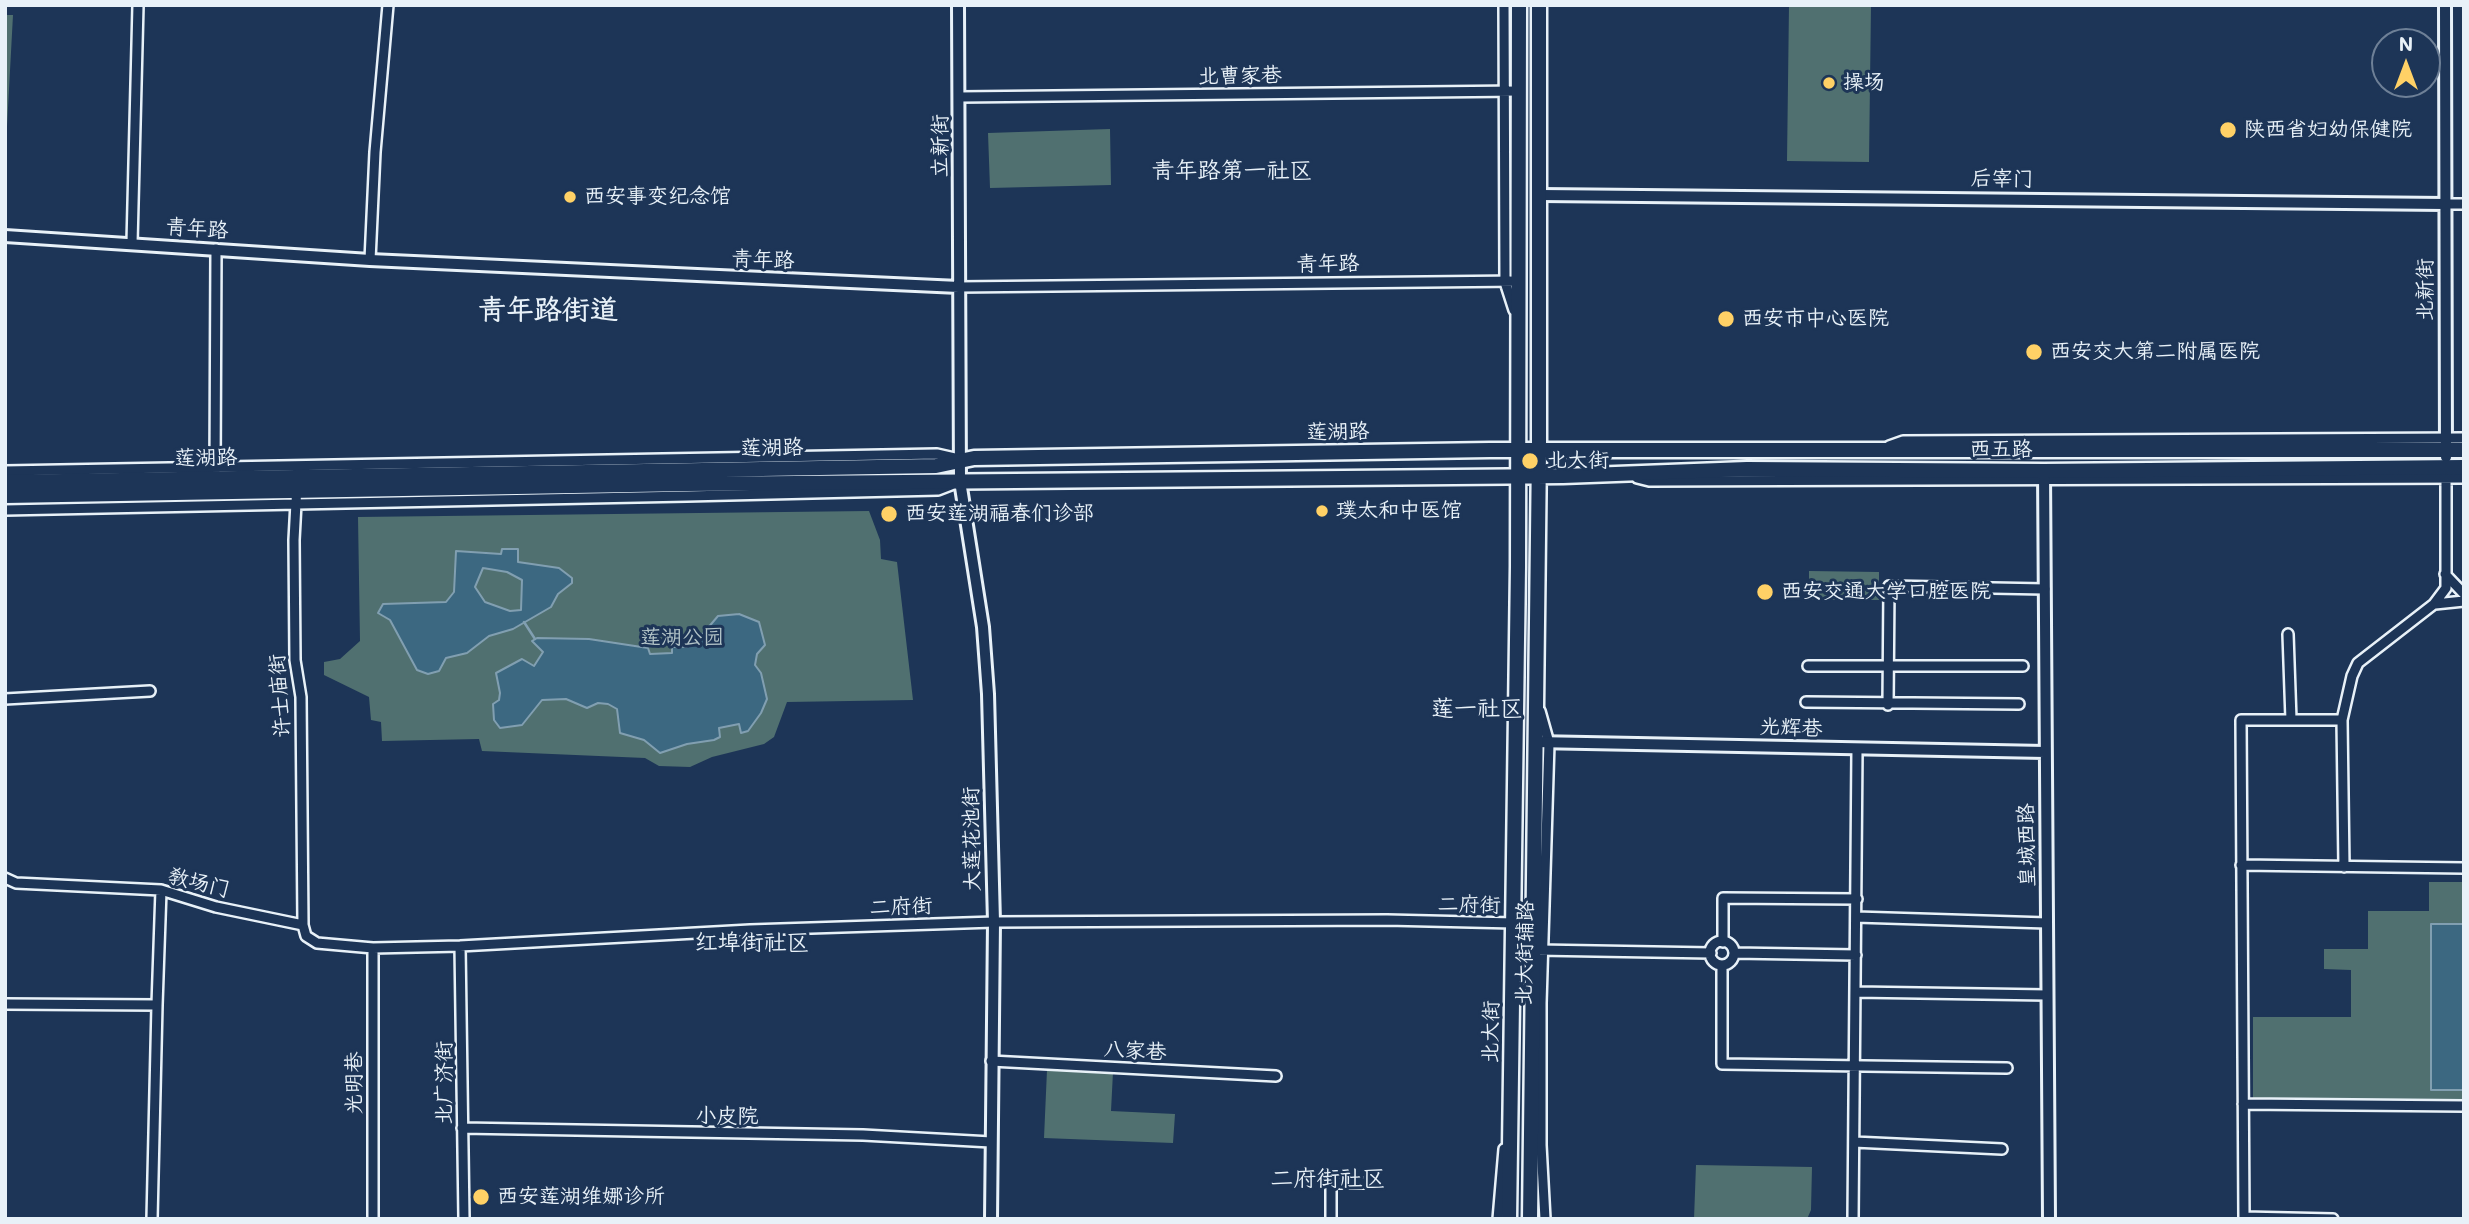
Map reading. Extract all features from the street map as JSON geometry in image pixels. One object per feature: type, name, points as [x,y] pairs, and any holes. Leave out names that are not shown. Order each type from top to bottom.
[{"type":"main road","name":"北大街","points":[[1509,1219],[1520,325],[1512,281],[1512,91],[1519,5]]},
{"type":"main road","name":"北大街","points":[[1530,1219],[1542,742],[1535,691],[1541,195],[1539,5]]},
{"type":"main road","name":"西五路","points":[[1539,451],[1874,452],[2446,444],[2464,450]]},
{"type":"main road","name":"莲湖路","points":[[298,485],[936,466],[961,459],[1539,451]]},
{"type":"main road","name":"西五路","points":[[1539,475],[1747,469],[2044,475],[2446,472],[2464,467]]},
{"type":"main road","name":"莲湖路","points":[[5,482],[215,486],[1539,475]]},
{"type":"main road","name":"莲湖路","points":[[5,496],[215,486]]},
{"type":"street","points":[[132,243],[138,5]]},
{"type":"street","points":[[370,260],[378,111],[388,5]]},
{"type":"street","name":"立新街","points":[[958,5],[961,459]]},
{"type":"street","points":[[1504,5],[1512,91]]},
{"type":"street","name":"北新街","points":[[2434,604],[2446,588],[2445,5]]},
{"type":"street","name":"北曹家巷","points":[[960,97],[1512,91]]},
{"type":"street","name":"后宰门","points":[[1541,195],[2464,204]]},
{"type":"street","name":"青年路","points":[[5,236],[370,260],[959,287],[1512,281]]},
{"type":"street","points":[[215,486],[216,250]]},
{"type":"street","points":[[2446,444],[2464,438]]},
{"type":"street","name":"大莲花池街","points":[[961,459],[960,481],[982,627],[988,694],[994,922],[991,1219]]},
{"type":"street","points":[[5,471],[215,486],[298,485]]},
{"type":"street","points":[[2446,472],[2464,478]]},
{"type":"street","name":"皇城西路","points":[[2044,475],[2049,1219]]},
{"type":"street","name":"许士庙街","points":[[298,485],[293,540],[295,660],[301,696],[303,925]]},
{"type":"street","points":[[5,510],[215,486]]},
{"type":"street","points":[[2445,574],[2464,594]]},
{"type":"street","points":[[1888,705],[1886,666],[1889,586],[2045,589]]},
{"type":"street","points":[[2344,867],[2342,720],[2358,663],[2434,604],[2464,601]]},
{"type":"street","points":[[2288,634],[2291,720]]},
{"type":"street","points":[[1808,666],[2023,666]]},
{"type":"street","points":[[5,699],[150,691]]},
{"type":"street","points":[[1807,702],[1888,705],[2019,704]]},
{"type":"street","points":[[2333,1219],[2244,1218],[2241,720],[2342,720]]},
{"type":"street","name":"光辉巷","points":[[1542,742],[2045,752]]},
{"type":"street","points":[[1853,1219],[1857,749]]},
{"type":"street","points":[[2241,865],[2464,868]]},
{"type":"street","name":"教场门","points":[[5,878],[16,883],[161,890],[216,906],[303,925],[306,936],[317,943],[373,948]]},
{"type":"street","points":[[152,1219],[161,890]]},
{"type":"street","points":[[1723,942],[1723,898],[1857,899]]},
{"type":"street","points":[[1856,917],[2047,923]]},
{"type":"street","name":"二府街","points":[[373,948],[460,946],[750,930],[994,922],[1387,920],[1511,923]]},
{"type":"street","name":"北大街辅路","points":[[1498,1219],[1505,1137],[1511,923]]},
{"type":"street","points":[[1723,942],[1731,945],[1734,953],[1730,962],[1722,965],[1714,961],[1711,953],[1714,945],[1723,942]]},
{"type":"street","name":"北广济街","points":[[460,946],[464,1219]]},
{"type":"street","name":"光明巷","points":[[373,948],[373,1219]]},
{"type":"street","points":[[1537,950],[1711,953]]},
{"type":"street","name":"北大街辅路","points":[[1537,950],[1545,1219]]},
{"type":"street","points":[[1734,953],[1856,955]]},
{"type":"street","points":[[1722,965],[1721,1064],[2007,1069]]},
{"type":"street","points":[[1856,992],[2047,995]]},
{"type":"street","points":[[5,1004],[157,1005]]},
{"type":"street","name":"八家巷","points":[[991,1061],[1276,1076]]},
{"type":"street","points":[[2243,1104],[2464,1107]]},
{"type":"street","name":"小皮院","points":[[463,1128],[700,1135],[863,1135],[991,1142]]},
{"type":"street","points":[[1854,1142],[2002,1149]]},
{"type":"street","points":[[1331,1219],[1331,1183],[1372,1183]]},
{"type":"green space","name":"操场","points":[[1789,5],[1871,5],[1869,162],[1787,161]]},
{"type":"green space","points":[[5,15],[13,15],[6,145],[5,145]]},
{"type":"green space","points":[[1110,129],[1111,185],[990,188],[988,133]]},
{"type":"green space","name":"莲湖公园","points":[[869,511],[880,540],[881,559],[897,562],[913,700],[787,702],[774,737],[764,744],[712,757],[690,767],[659,766],[645,758],[482,751],[479,739],[382,741],[381,722],[371,720],[369,697],[324,675],[324,662],[340,659],[360,641],[358,517]]},
{"type":"green space","points":[[1809,571],[1879,572],[1879,600],[1809,600]]},
{"type":"green space","points":[[2429,882],[2464,882],[2464,1100],[2253,1099],[2253,1017],[2351,1017],[2351,970],[2324,969],[2324,949],[2368,949],[2368,911],[2429,911]]},
{"type":"green space","points":[[1047,1070],[1113,1072],[1111,1111],[1175,1114],[1173,1143],[1044,1138]]},
{"type":"green space","points":[[1696,1165],[1812,1167],[1811,1210],[1807,1219],[1694,1219]]},
{"type":"water","points":[[502,549],[518,549],[518,562],[559,568],[572,578],[572,583],[558,594],[551,607],[513,629],[489,636],[467,653],[446,658],[439,671],[428,674],[417,670],[390,620],[378,613],[383,604],[446,602],[454,592],[456,551],[501,554]],"holes":[[[483,568],[507,572],[522,580],[521,610],[510,611],[485,602],[475,587]]]},
{"type":"water","name":"莲湖公园","points":[[739,614],[759,622],[765,645],[757,654],[755,665],[761,673],[767,699],[748,731],[741,733],[739,724],[719,728],[720,737],[714,740],[687,744],[660,753],[644,740],[620,733],[617,709],[608,704],[598,703],[587,708],[566,699],[542,700],[522,725],[500,728],[494,720],[493,704],[499,700],[500,693],[496,673],[522,659],[534,666],[543,652],[532,641],[537,638],[589,639],[648,648],[650,654],[672,653],[672,647],[686,647],[696,642],[718,616]]},
{"type":"water","points":[[2431,924],[2464,924],[2464,1090],[2431,1090]]},
{"type":"waterway","points":[[524,622],[535,639]]},
{"type":"place","name":"操场","points":[[1829,83]]},
{"type":"place","name":"陕西省妇幼保健院","points":[[2228,130]]},
{"type":"place","name":"西安事变纪念馆","points":[[570,197]]},
{"type":"place","name":"西安市中心医院","points":[[1726,319]]},
{"type":"place","name":"西安交大第二附属医院","points":[[2034,352]]},
{"type":"place","name":"北大街","points":[[1530,461]]},
{"type":"place","name":"璞太和中医馆","points":[[1322,511]]},
{"type":"place","name":"西安莲湖福春们诊部","points":[[889,514]]},
{"type":"place","name":"西安交通大学口腔医院","points":[[1765,592]]},
{"type":"place","name":"西安莲湖维娜诊所","points":[[481,1197]]},
{"type":"district","name":"青年路第一社区","points":[[1232,171]]},
{"type":"district","name":"青年路街道","points":[[548,310]]},
{"type":"district","name":"莲一社区","points":[[1477,709]]},
{"type":"district","name":"红埠街社区","points":[[752,943]]},
{"type":"district","name":"二府街社区","points":[[1328,1179]]}]
